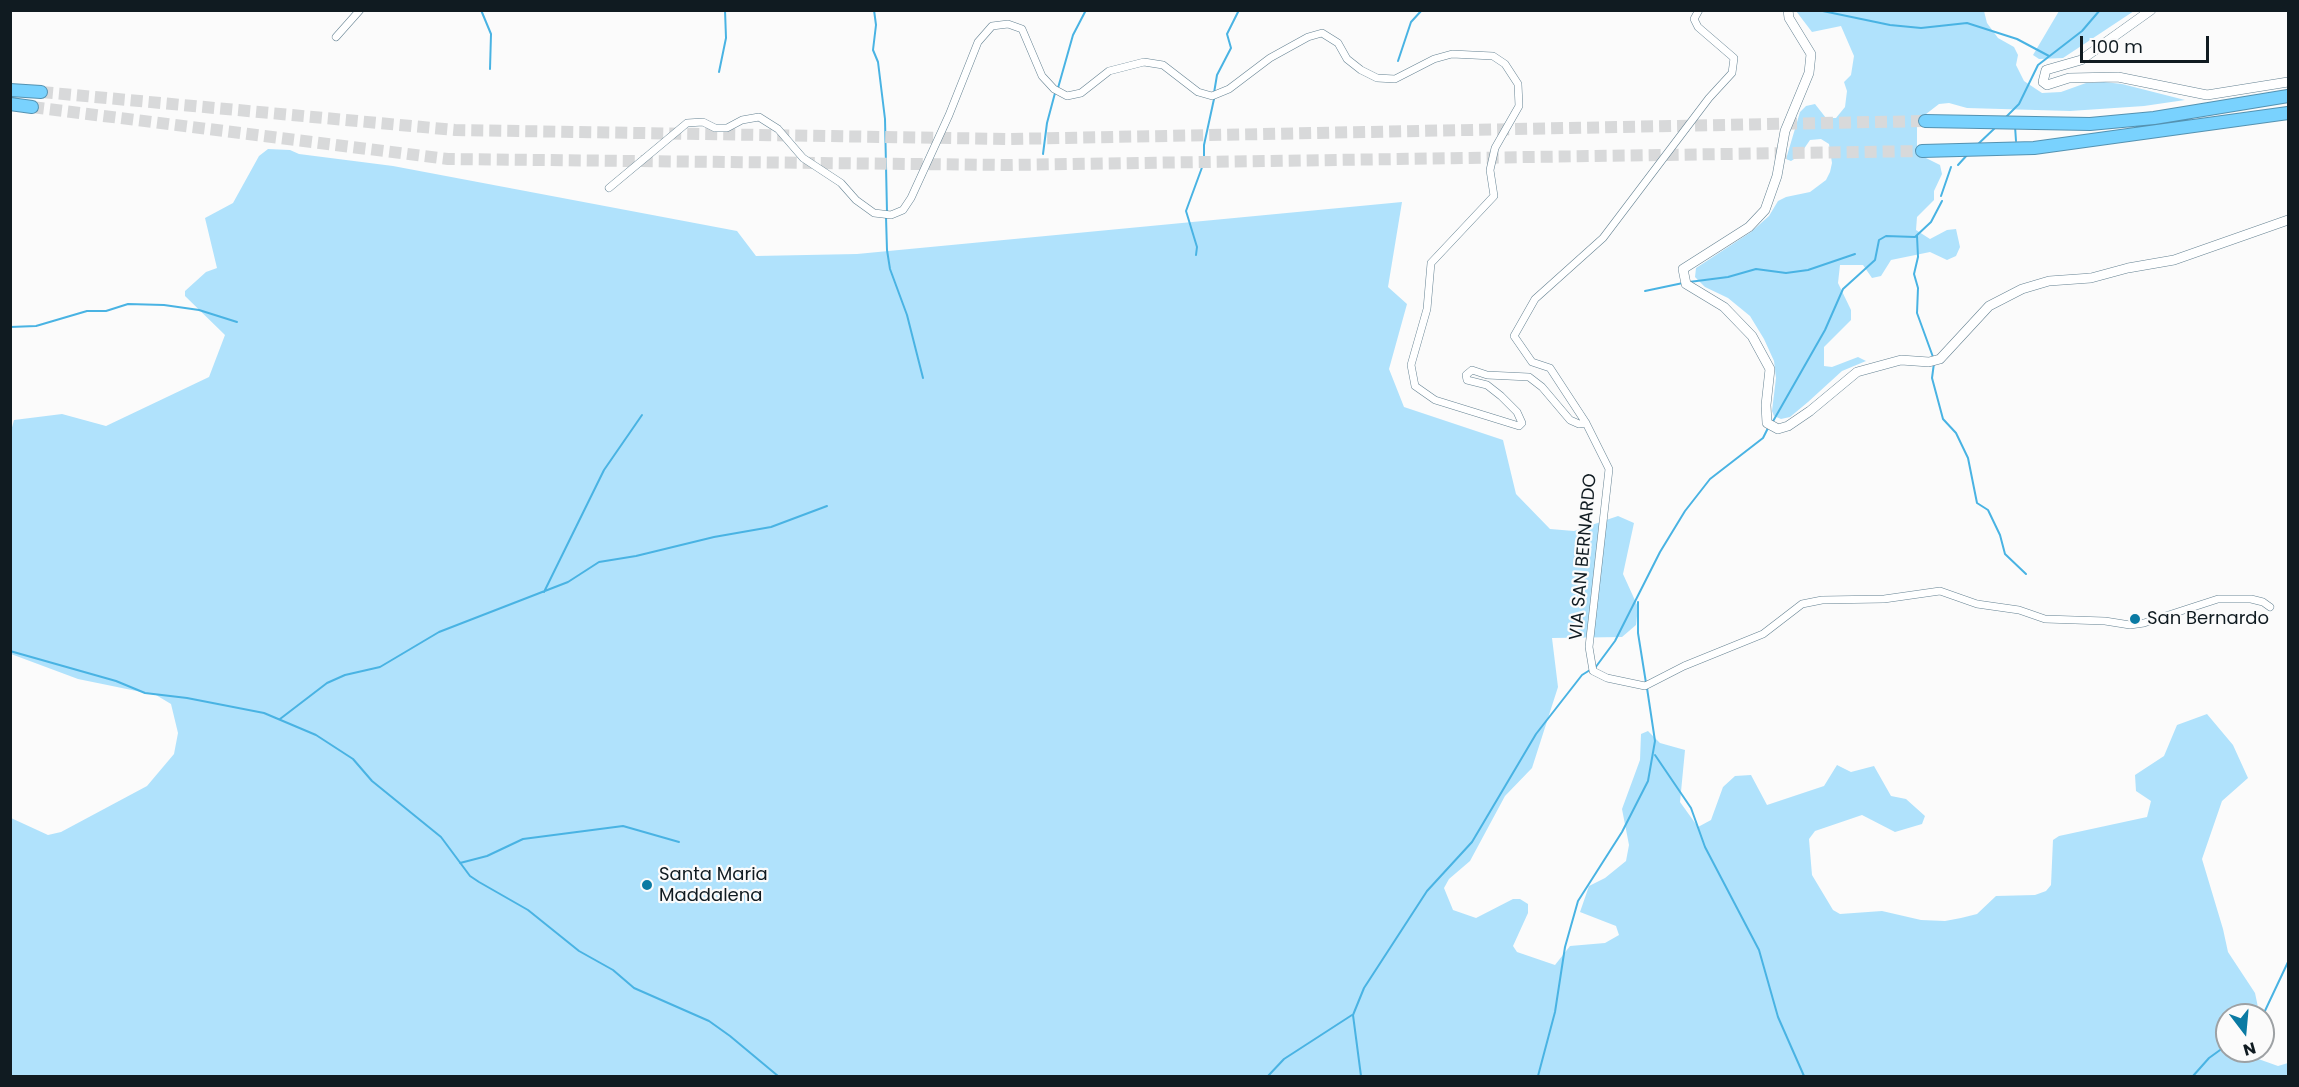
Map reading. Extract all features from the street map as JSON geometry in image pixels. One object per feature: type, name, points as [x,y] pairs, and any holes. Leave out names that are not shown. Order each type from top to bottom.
[{"type":"highway","points":[[10,90],[41,92]]},
{"type":"highway","points":[[1925,121],[2090,124],[2154,118],[2289,96]]},
{"type":"highway","points":[[10,104],[32,107]]},
{"type":"highway","points":[[1922,151],[2034,148],[2289,113]]},
{"type":"street","points":[[336,37],[360,10]]},
{"type":"street","name":"VIA SAN BERNARDO","points":[[1699,10],[1694,19],[1698,27],[1734,58],[1732,73],[1709,98],[1603,238],[1535,299],[1514,336],[1532,362],[1550,368],[1586,423],[1609,469],[1589,647],[1592,667],[1606,678],[1645,686],[1684,666],[1763,634],[1802,604],[1822,600],[1884,599],[1940,591],[1977,604],[2019,610],[2045,619],[2105,621],[2130,625],[2144,624],[2218,599],[2251,599],[2263,602],[2270,607]]},
{"type":"street","points":[[1788,10],[1789,18],[1811,54],[1809,73],[1785,131],[1777,176],[1765,210],[1749,227],[1683,268],[1686,284],[1724,307],[1752,336],[1770,369],[1766,405],[1771,425],[1788,426],[1857,372],[1901,360],[1929,362],[1940,359],[1989,306],[2022,289],[2049,281],[2091,278],[2128,268],[2174,260],[2289,220]]},
{"type":"street","points":[[2151,10],[2081,60],[2046,69],[2043,81],[2047,85],[2069,78],[2118,77],[2207,95],[2289,82]]},
{"type":"street","points":[[609,188],[687,123],[703,122],[715,128],[721,128],[742,120],[759,117],[778,129],[803,158],[841,183],[855,200],[874,213],[891,215],[903,210],[911,198],[949,115],[969,59],[978,42],[992,26],[1008,24],[1022,29],[1042,76],[1054,89],[1068,96],[1081,93],[1109,71],[1144,62],[1163,65],[1198,92],[1212,96],[1229,90],[1270,58],[1308,37],[1322,33],[1338,43],[1347,59],[1361,70],[1377,78],[1395,79],[1434,59],[1452,54],[1493,56],[1505,64],[1518,84],[1519,106],[1495,148],[1490,170],[1494,196],[1431,263],[1427,309],[1410,365],[1415,386],[1435,400],[1519,426],[1522,423],[1517,412],[1501,396],[1486,384],[1467,380],[1466,375],[1472,370],[1487,375],[1529,377],[1542,387],[1570,420],[1579,424],[1586,423]]},
{"type":"shaded area","points":[[1796,11],[1984,11],[1987,23],[1998,38],[2014,47],[2018,55],[2016,65],[2024,81],[2042,93],[2061,92],[2086,83],[2104,82],[2122,84],[2185,100],[2144,106],[2070,111],[1967,108],[1949,103],[1939,104],[1917,121],[1917,145],[1920,155],[1940,165],[1942,174],[1934,191],[1934,200],[1917,217],[1916,230],[1930,239],[1947,230],[1956,229],[1960,247],[1956,256],[1947,260],[1930,252],[1891,260],[1881,276],[1872,278],[1863,265],[1840,265],[1838,283],[1851,310],[1851,320],[1824,347],[1824,366],[1832,367],[1858,357],[1866,361],[1842,371],[1790,417],[1781,419],[1774,416],[1772,411],[1776,378],[1774,361],[1764,339],[1750,316],[1728,298],[1705,287],[1695,277],[1696,268],[1751,232],[1769,216],[1778,201],[1810,192],[1826,180],[1830,172],[1832,163],[1829,144],[1821,139],[1810,140],[1799,156],[1791,161],[1786,159],[1800,112],[1806,106],[1815,104],[1826,118],[1836,118],[1845,107],[1847,91],[1844,82],[1851,75],[1854,56],[1841,26],[1812,32]]},
{"type":"shaded area","points":[[2059,11],[2134,11],[2063,58],[2039,59],[2033,55]]},
{"type":"shaded area","points":[[268,149],[290,150],[299,154],[393,166],[737,231],[756,256],[857,254],[1402,202],[1388,287],[1407,304],[1389,369],[1404,407],[1503,440],[1516,494],[1550,529],[1574,531],[1618,516],[1634,523],[1623,574],[1638,607],[1636,625],[1622,637],[1552,638],[1558,687],[1532,768],[1505,796],[1470,861],[1449,879],[1444,888],[1453,910],[1476,918],[1513,899],[1520,899],[1528,904],[1528,913],[1513,946],[1517,952],[1555,965],[1570,946],[1605,943],[1619,935],[1616,926],[1580,912],[1589,886],[1605,878],[1626,861],[1629,845],[1622,809],[1640,760],[1641,734],[1648,731],[1660,743],[1685,750],[1680,802],[1698,827],[1711,820],[1723,787],[1735,776],[1751,775],[1767,805],[1824,786],[1837,765],[1851,772],[1874,766],[1891,796],[1906,799],[1925,816],[1922,824],[1895,832],[1862,815],[1815,831],[1809,839],[1812,875],[1833,910],[1840,914],[1882,911],[1921,920],[1945,921],[1977,914],[1996,896],[2035,895],[2046,891],[2051,885],[2053,840],[2059,836],[2147,817],[2151,801],[2136,791],[2135,775],[2164,756],[2177,725],[2207,714],[2233,745],[2248,778],[2222,801],[2202,859],[2228,952],[2255,993],[2257,1003],[2215,1003],[2215,1063],[2270,1063],[2278,1066],[2288,1063],[2288,1076],[11,1076],[11,818],[48,835],[61,832],[147,786],[174,754],[178,733],[171,704],[156,695],[78,679],[11,654],[10,435],[14,420],[62,414],[106,426],[209,377],[225,335],[185,296],[185,291],[206,272],[217,268],[205,218],[233,203],[259,156]]},
{"type":"waterway","points":[[481,10],[491,34],[490,69]]},
{"type":"waterway","points":[[719,72],[726,38],[725,10]]},
{"type":"waterway","points":[[874,10],[876,25],[873,50],[878,62],[885,119],[887,212]]},
{"type":"waterway","points":[[1058,88],[1073,35],[1086,10]]},
{"type":"waterway","points":[[1214,93],[1217,75],[1231,48],[1227,34],[1239,10]]},
{"type":"waterway","points":[[1398,61],[1411,22],[1422,10]]},
{"type":"waterway","points":[[1818,10],[1890,25],[1921,28],[1967,23],[2017,39],[2049,56]]},
{"type":"waterway","points":[[2006,117],[2019,104],[2038,65],[2082,31],[2100,10]]},
{"type":"waterway","points":[[1043,154],[1047,123],[1055,93]]},
{"type":"waterway","points":[[1196,255],[1197,247],[1186,211],[1204,162],[1204,145],[1214,99]]},
{"type":"waterway","points":[[2015,126],[2016,141]]},
{"type":"waterway","points":[[1976,146],[1996,127]]},
{"type":"waterway","points":[[1958,165],[1968,154]]},
{"type":"waterway","points":[[1941,196],[1951,167]]},
{"type":"waterway","points":[[1772,423],[1825,330],[1843,289],[1875,260],[1879,240],[1886,236],[1915,237],[1931,222],[1942,201]]},
{"type":"waterway","points":[[886,217],[890,269],[907,315],[923,378]]},
{"type":"waterway","points":[[1917,236],[1918,257],[1914,274],[1918,288],[1917,313],[1933,357]]},
{"type":"waterway","points":[[1689,282],[1728,277],[1756,269],[1786,273],[1808,270],[1855,254]]},
{"type":"waterway","points":[[1645,291],[1683,283]]},
{"type":"waterway","points":[[10,327],[36,326],[87,311],[106,311],[128,304],[164,305],[199,310],[237,322]]},
{"type":"waterway","points":[[1934,363],[1932,378],[1943,419],[1956,433],[1968,458],[1977,503],[1988,510],[2000,535],[2005,554],[2026,574]]},
{"type":"waterway","points":[[544,592],[604,470],[642,415]]},
{"type":"waterway","points":[[1595,668],[1615,641],[1660,552],[1685,511],[1710,479],[1763,438],[1768,428]]},
{"type":"waterway","points":[[280,719],[327,683],[345,675],[380,667],[439,632],[568,582],[599,562],[771,527],[827,506]]},
{"type":"waterway","points":[[1638,602],[1638,633],[1646,683]]},
{"type":"waterway","points":[[10,651],[116,681],[145,693],[187,698],[264,713],[316,735],[353,759],[372,781],[441,837],[470,876],[528,910],[579,951],[613,970],[634,988],[709,1021],[778,1076]]},
{"type":"waterway","points":[[1361,1076],[1353,1015],[1364,988],[1427,891],[1472,842],[1536,734],[1582,675],[1590,670]]},
{"type":"waterway","points":[[1538,1076],[1555,1012],[1565,947],[1578,901],[1622,832],[1648,781],[1655,741],[1647,688]]},
{"type":"waterway","points":[[1655,755],[1691,808],[1705,847],[1759,950],[1778,1017],[1804,1076]]},
{"type":"waterway","points":[[460,863],[487,856],[523,839],[623,826],[679,842]]},
{"type":"waterway","points":[[2269,1003],[2288,962]]},
{"type":"waterway","points":[[1268,1076],[1284,1059],[1352,1015]]},
{"type":"waterway","points":[[2193,1076],[2215,1054]]},
{"type":"tunnel","points":[[41,92],[455,130],[1010,139],[1925,121]]},
{"type":"tunnel","points":[[32,107],[448,159],[1007,165],[1922,151]]},
{"type":"place","name":"San Bernardo","points":[[2135,619]]},
{"type":"place","name":"Santa Maria Maddalena","points":[[647,885]]}]
